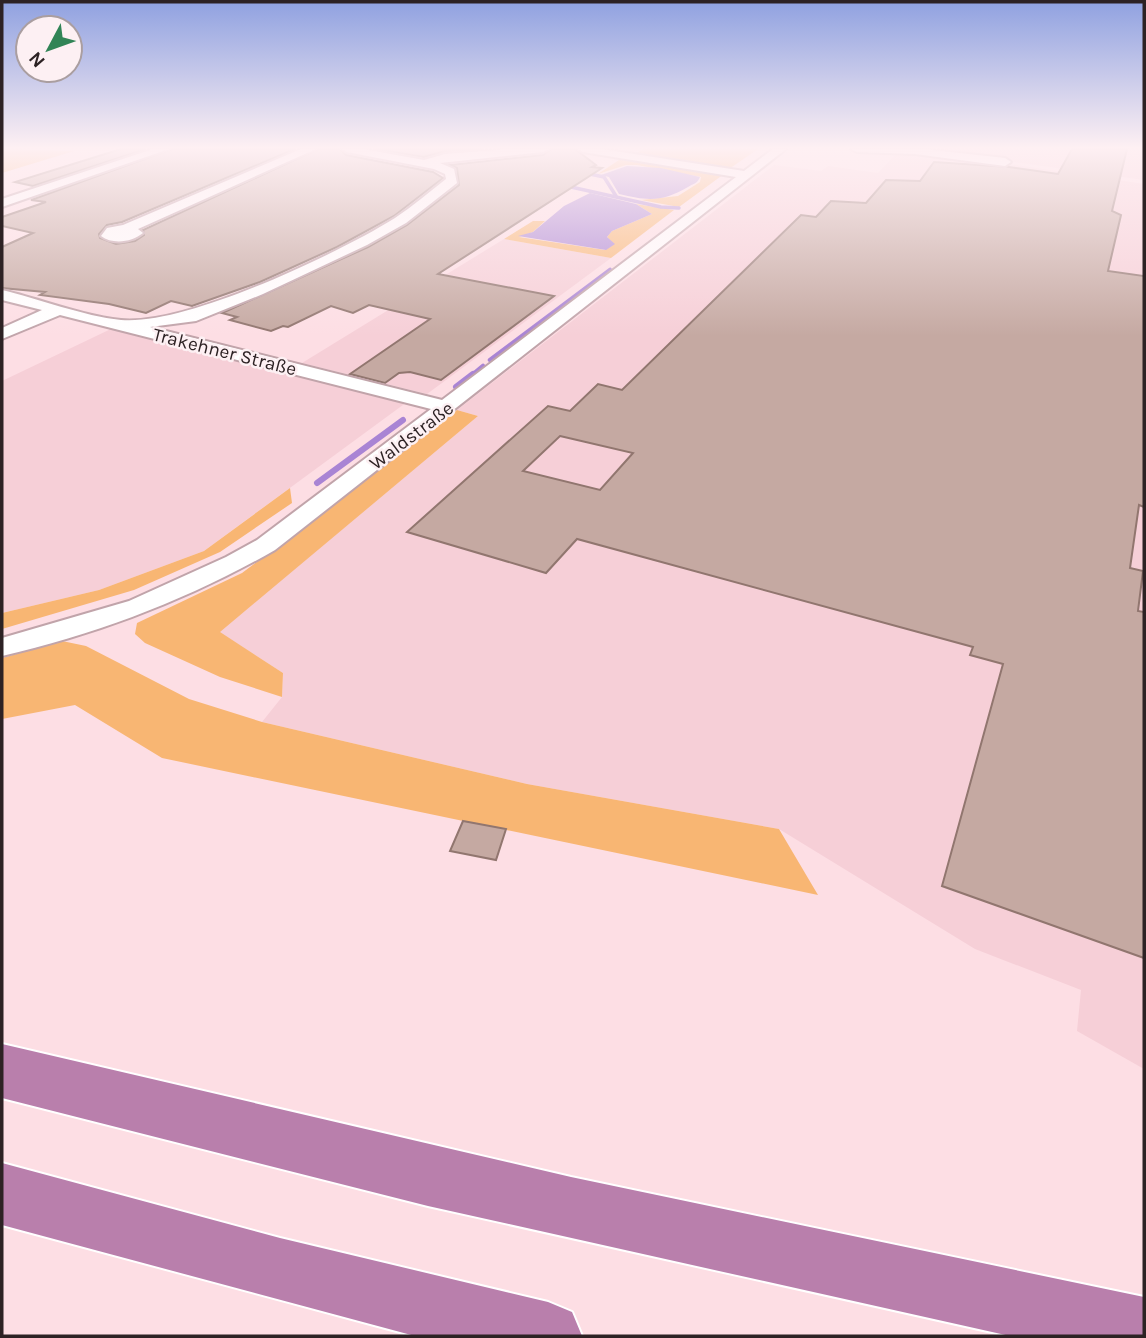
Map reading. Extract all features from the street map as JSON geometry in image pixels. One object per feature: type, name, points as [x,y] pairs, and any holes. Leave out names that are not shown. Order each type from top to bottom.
[{"type":"highway","points":[[2,1071],[157,1112],[853,1270],[1144,1331]]},
{"type":"highway","points":[[2,1194],[280,1270],[548,1336]]},
{"type":"street","points":[[126,229],[166,211]]},
{"type":"street","points":[[124,325],[190,317],[319,264],[412,211]]},
{"type":"street","name":"Waldstraße","points":[[2,647],[144,606],[234,564],[266,545],[699,211]]},
{"type":"street","name":"Trakehner Straße","points":[[2,295],[448,407]]},
{"type":"street","points":[[2,334],[59,309]]},
{"type":"street","points":[[166,336],[190,317]]},
{"type":"shaded area","points":[[558,211],[648,211],[652,214],[612,231],[607,237],[615,244],[606,250],[518,236],[533,232]]},
{"type":"shaded area","points":[[648,211],[672,211],[611,258],[504,239],[533,221],[545,221],[533,232],[519,237],[605,250],[614,244],[607,237],[612,231],[652,214]]},
{"type":"shaded area","points":[[714,211],[1144,211],[1144,1069],[1077,1031],[1081,990],[975,949],[779,829],[527,784],[262,722],[282,697],[283,673],[219,632],[478,416],[457,410]]},
{"type":"shaded area","points":[[504,239],[611,258],[427,394],[302,363]]},
{"type":"shaded area","points":[[113,328],[407,402],[204,551],[99,590],[2,613],[2,381]]},
{"type":"shaded area","points":[[457,410],[478,416],[220,632],[283,673],[282,697],[220,677],[145,643],[135,634],[137,623],[242,573]]},
{"type":"shaded area","points":[[290,488],[292,503],[220,552],[134,590],[2,629],[2,613],[99,590],[204,551]]},
{"type":"shaded area","points":[[62,641],[86,646],[189,699],[262,722],[527,784],[779,829],[818,895],[162,758],[75,705],[2,719],[2,658]]},
{"type":"building","points":[[18,211],[147,211],[107,225],[99,234],[100,238],[116,244],[135,241],[144,235],[143,230],[183,211],[400,211],[337,247],[260,282],[192,306],[171,301],[146,313],[109,304],[40,295],[45,292],[2,288],[2,247],[33,233],[2,226],[2,217]]},
{"type":"building","points":[[425,211],[535,211],[438,274],[554,296],[441,380],[410,372],[399,373],[385,383],[350,374],[430,319],[369,305],[353,313],[331,306],[288,327],[283,326],[271,331],[230,320],[237,317],[222,313],[368,247],[407,225]]},
{"type":"building","points":[[821,211],[1113,211],[1121,215],[1108,271],[1144,276],[1144,507],[1139,505],[1130,568],[1143,571],[1138,611],[1144,612],[1144,958],[942,886],[1003,664],[970,655],[973,647],[577,539],[546,573],[407,532],[548,406],[570,411],[598,384],[622,390],[801,215],[816,217]],"holes":[[[560,436],[633,453],[600,490],[523,471]]]},
{"type":"building","points":[[463,821],[506,829],[496,860],[450,851]]},
{"type":"waterway","points":[[490,360],[610,270]]},
{"type":"waterway","points":[[471,376],[483,366]]},
{"type":"waterway","points":[[456,387],[473,374]]},
{"type":"waterway","points":[[317,483],[403,420]]}]
